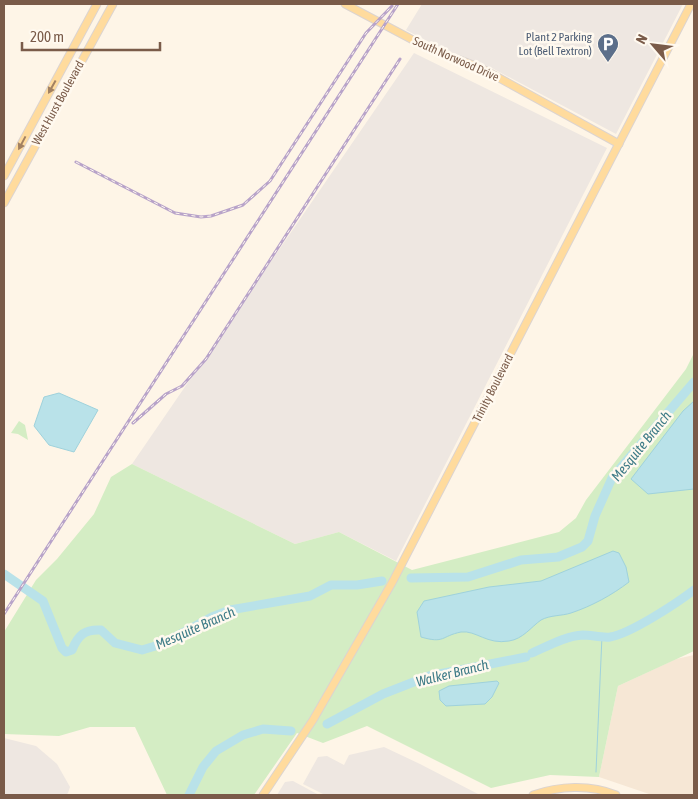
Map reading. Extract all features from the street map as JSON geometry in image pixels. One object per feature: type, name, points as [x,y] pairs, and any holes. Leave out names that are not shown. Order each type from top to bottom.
[{"type":"main road","name":"West Hurst Boulevard","points":[[4,176],[97,4]]},
{"type":"main road","name":"West Hurst Boulevard","points":[[4,202],[113,4]]},
{"type":"main road","name":"South Norwood Drive","points":[[345,4],[448,57],[481,68],[619,144]]},
{"type":"main road","name":"Trinity Boulevard","points":[[263,795],[313,720],[393,581],[691,4]]},
{"type":"main road","name":"Trinity Boulevard","points":[[267,795],[283,766]]},
{"type":"main road","points":[[533,795],[570,788],[601,790],[616,795]]},
{"type":"shaded area","points":[[422,4],[683,4],[616,134],[490,67],[446,51],[406,30]]},
{"type":"shaded area","points":[[414,53],[607,148],[396,561],[339,532],[295,544],[132,464]]},
{"type":"shaded area","points":[[694,655],[694,795],[652,795],[599,777],[618,686],[676,659]]},
{"type":"shaded area","points":[[4,738],[36,746],[57,764],[70,787],[68,793],[66,795],[4,795]]},
{"type":"shaded area","points":[[384,747],[480,795],[325,795],[303,784],[318,757],[327,756],[344,765],[349,755]]},
{"type":"shaded area","points":[[293,781],[319,795],[277,795],[285,782]]},
{"type":"green space","points":[[694,353],[694,651],[618,686],[599,777],[550,775],[491,788],[367,726],[323,743],[297,733],[254,795],[167,795],[135,727],[90,727],[59,736],[4,734],[4,632],[36,580],[57,559],[94,514],[111,477],[132,464],[295,544],[339,532],[412,570],[559,532],[576,518],[586,500],[686,369]]},
{"type":"green space","points":[[19,421],[25,425],[28,440],[18,434],[11,433]]},
{"type":"water","points":[[59,393],[98,410],[74,452],[49,445],[34,426],[44,397]]},
{"type":"water","points":[[694,401],[694,489],[648,494],[631,479],[683,411]]},
{"type":"water","points":[[613,551],[619,553],[626,567],[629,582],[609,596],[587,607],[541,620],[514,640],[494,641],[466,632],[439,640],[421,637],[417,612],[424,601],[489,587],[541,581]]},
{"type":"water","points":[[497,681],[499,683],[492,697],[485,704],[446,706],[440,700],[439,691],[449,686]]},
{"type":"waterway","name":"Mesquite Branch","points":[[411,578],[468,577],[521,560],[558,557],[582,547],[588,541],[595,516],[612,478],[694,382]]},
{"type":"waterway","name":"Mesquite Branch","points":[[4,574],[43,601],[62,648],[66,652],[72,650],[77,640],[86,632],[101,630],[115,643],[142,650],[162,644],[212,617],[230,610],[310,596],[331,585],[357,585],[382,581]]},
{"type":"waterway","name":"Walker Branch","points":[[532,653],[570,637],[586,635],[610,637],[619,635],[653,617],[694,590]]},
{"type":"waterway","points":[[596,772],[602,636]]},
{"type":"waterway","name":"Walker Branch","points":[[327,724],[383,694],[429,676],[526,657]]},
{"type":"waterway","name":"Walker Branch","points":[[189,795],[203,767],[216,751],[243,735],[263,729],[291,731]]},
{"type":"railway","points":[[4,614],[398,4]]},
{"type":"railway","points":[[76,162],[175,213],[201,217],[211,216],[243,205],[270,181],[366,33],[392,6]]},
{"type":"railway","points":[[133,423],[166,394],[182,386],[206,359],[400,59]]},
{"type":"place","name":"Plant 2 Parking Lot (Bell Textron)","points":[[608,63]]}]
